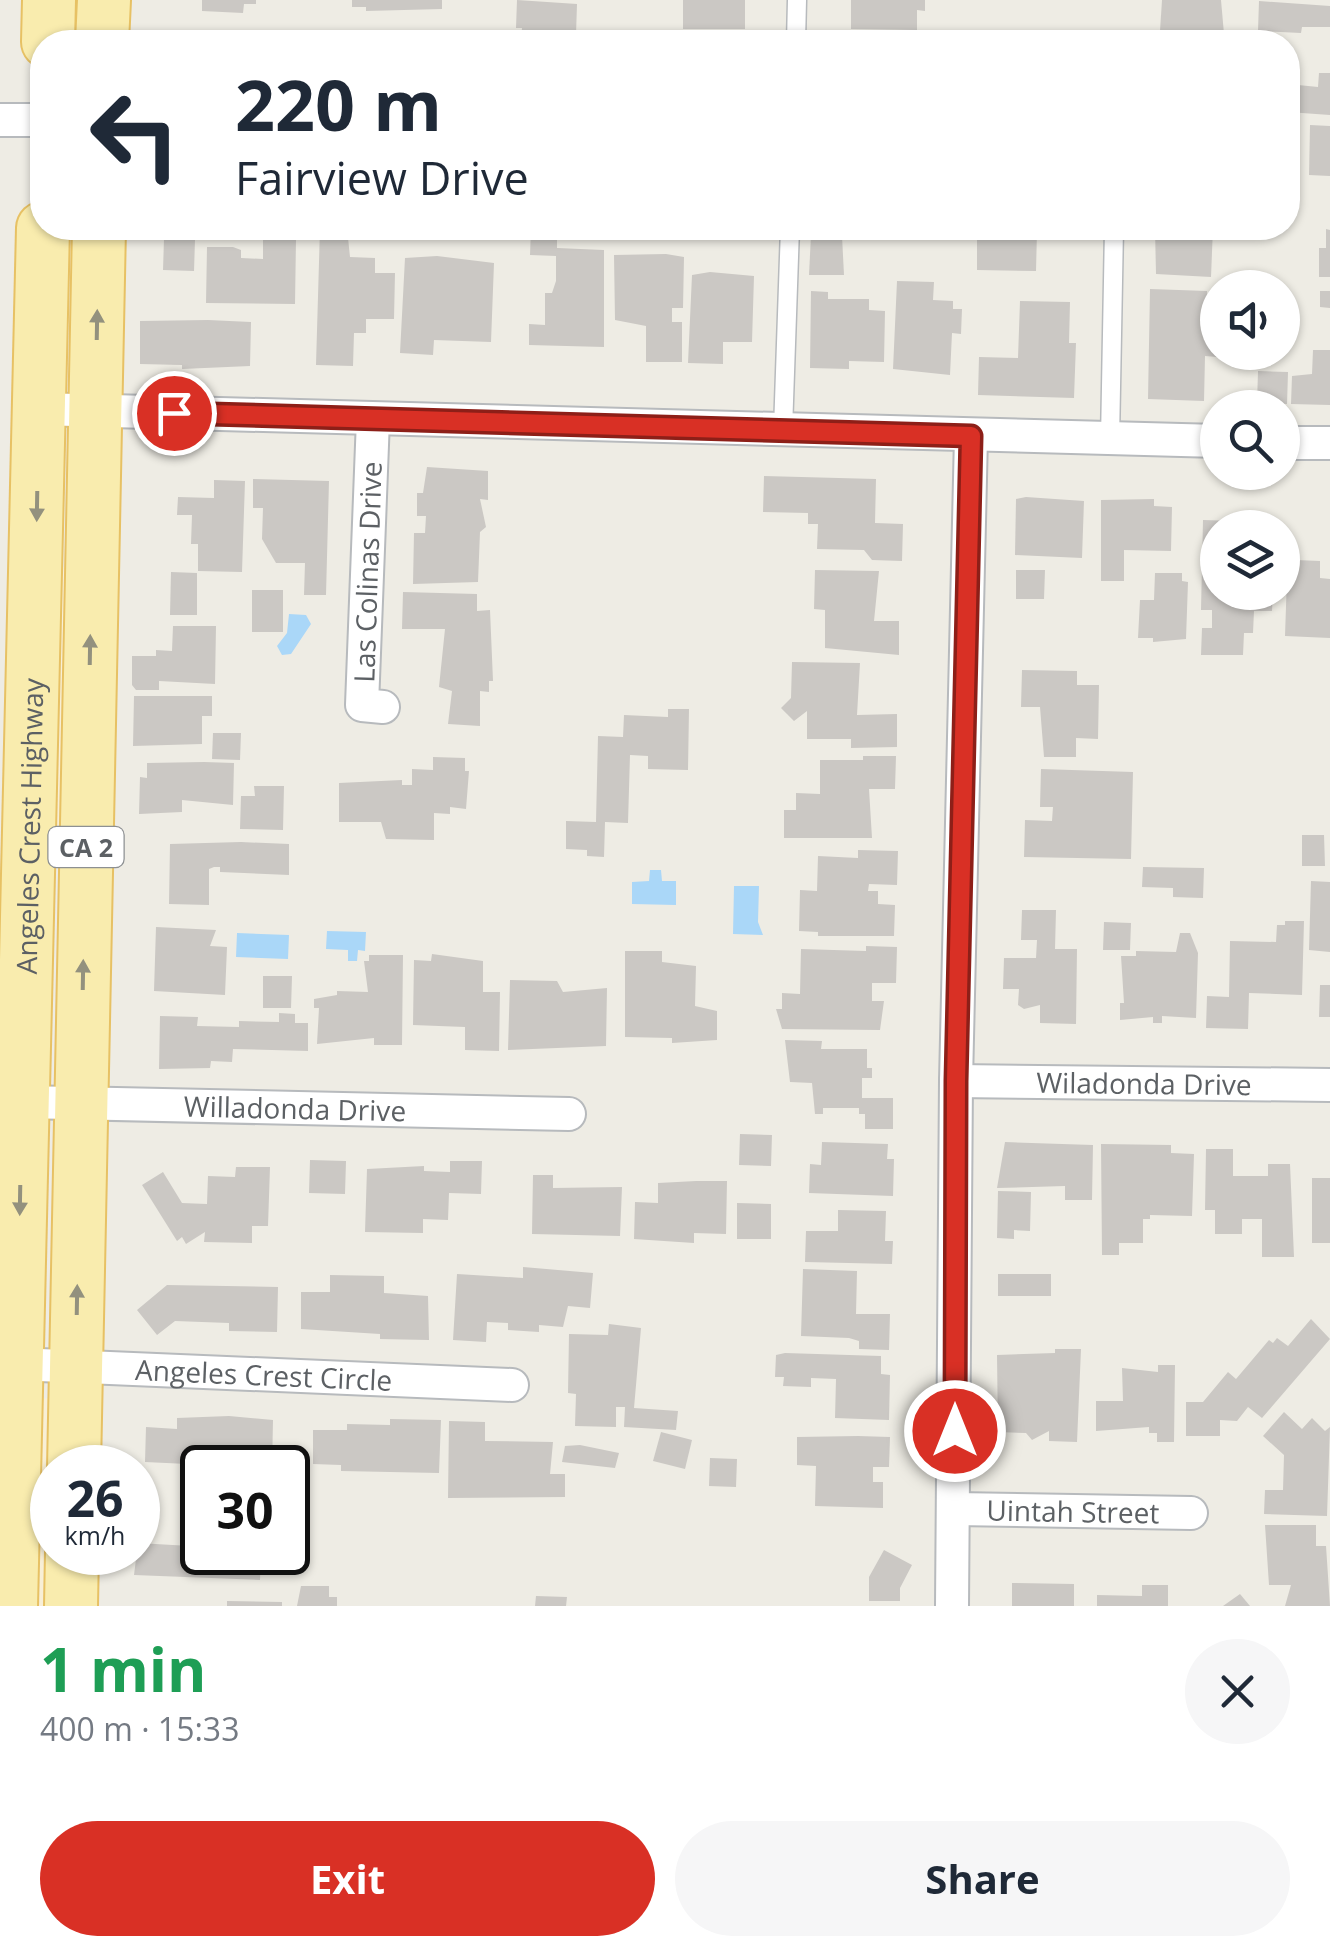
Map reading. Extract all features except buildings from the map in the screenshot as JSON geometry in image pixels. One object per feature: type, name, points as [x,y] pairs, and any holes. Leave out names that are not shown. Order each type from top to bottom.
[{"type":"main road","points":[[48,30],[49,0]]},
{"type":"main road","points":[[103,30],[104,0]]},
{"type":"main road","name":"Angeles Crest Highway","points":[[11,1606],[43,240]]},
{"type":"main road","name":"Angeles Crest Highway","points":[[74,1445],[99,240]]},
{"type":"main road","points":[[71,1606],[72,1575]]},
{"type":"street","points":[[0,120],[30,120]]},
{"type":"street","points":[[39,409],[1200,442]]},
{"type":"street","name":"Las Colinas Drive","points":[[372,419],[362,705],[383,707]]},
{"type":"street","points":[[952,1606],[956,1081],[971,436]]},
{"type":"street","points":[[1300,443],[1330,444]]},
{"type":"street","name":"Wiladonda Drive","points":[[956,1081],[1330,1085]]},
{"type":"street","name":"Willadonda Drive","points":[[22,1102],[569,1114]]},
{"type":"street","name":"Angeles Crest Circle","points":[[16,1364],[512,1385]]},
{"type":"street","name":"Uintah Street","points":[[955,1509],[1191,1512]]},
{"type":"lane","points":[[796,30],[797,0]]},
{"type":"lane","points":[[783,430],[790,240]]},
{"type":"lane","points":[[1110,440],[1114,240]]},
{"type":"sand","points":[[54,567],[78,568],[73,855],[47,854]]},
{"type":"sand","points":[[41,1399],[56,1401],[55,1445],[39,1445]]},
{"type":"sand","points":[[32,1575],[54,1575],[57,1606],[31,1606]]},
{"type":"water","points":[[289,614],[306,615],[311,624],[291,654],[282,655],[277,646],[287,633]]},
{"type":"water","points":[[650,870],[661,870],[662,881],[676,881],[676,905],[632,904],[632,882],[649,881]]},
{"type":"water","points":[[734,886],[759,886],[758,922],[763,935],[733,934]]},
{"type":"water","points":[[327,931],[366,932],[365,951],[358,950],[357,961],[348,961],[348,950],[326,949]]},
{"type":"water","points":[[237,933],[289,935],[288,959],[236,957]]},
{"type":"route","points":[[174,413],[971,436],[956,1081],[955,1431]]}]
